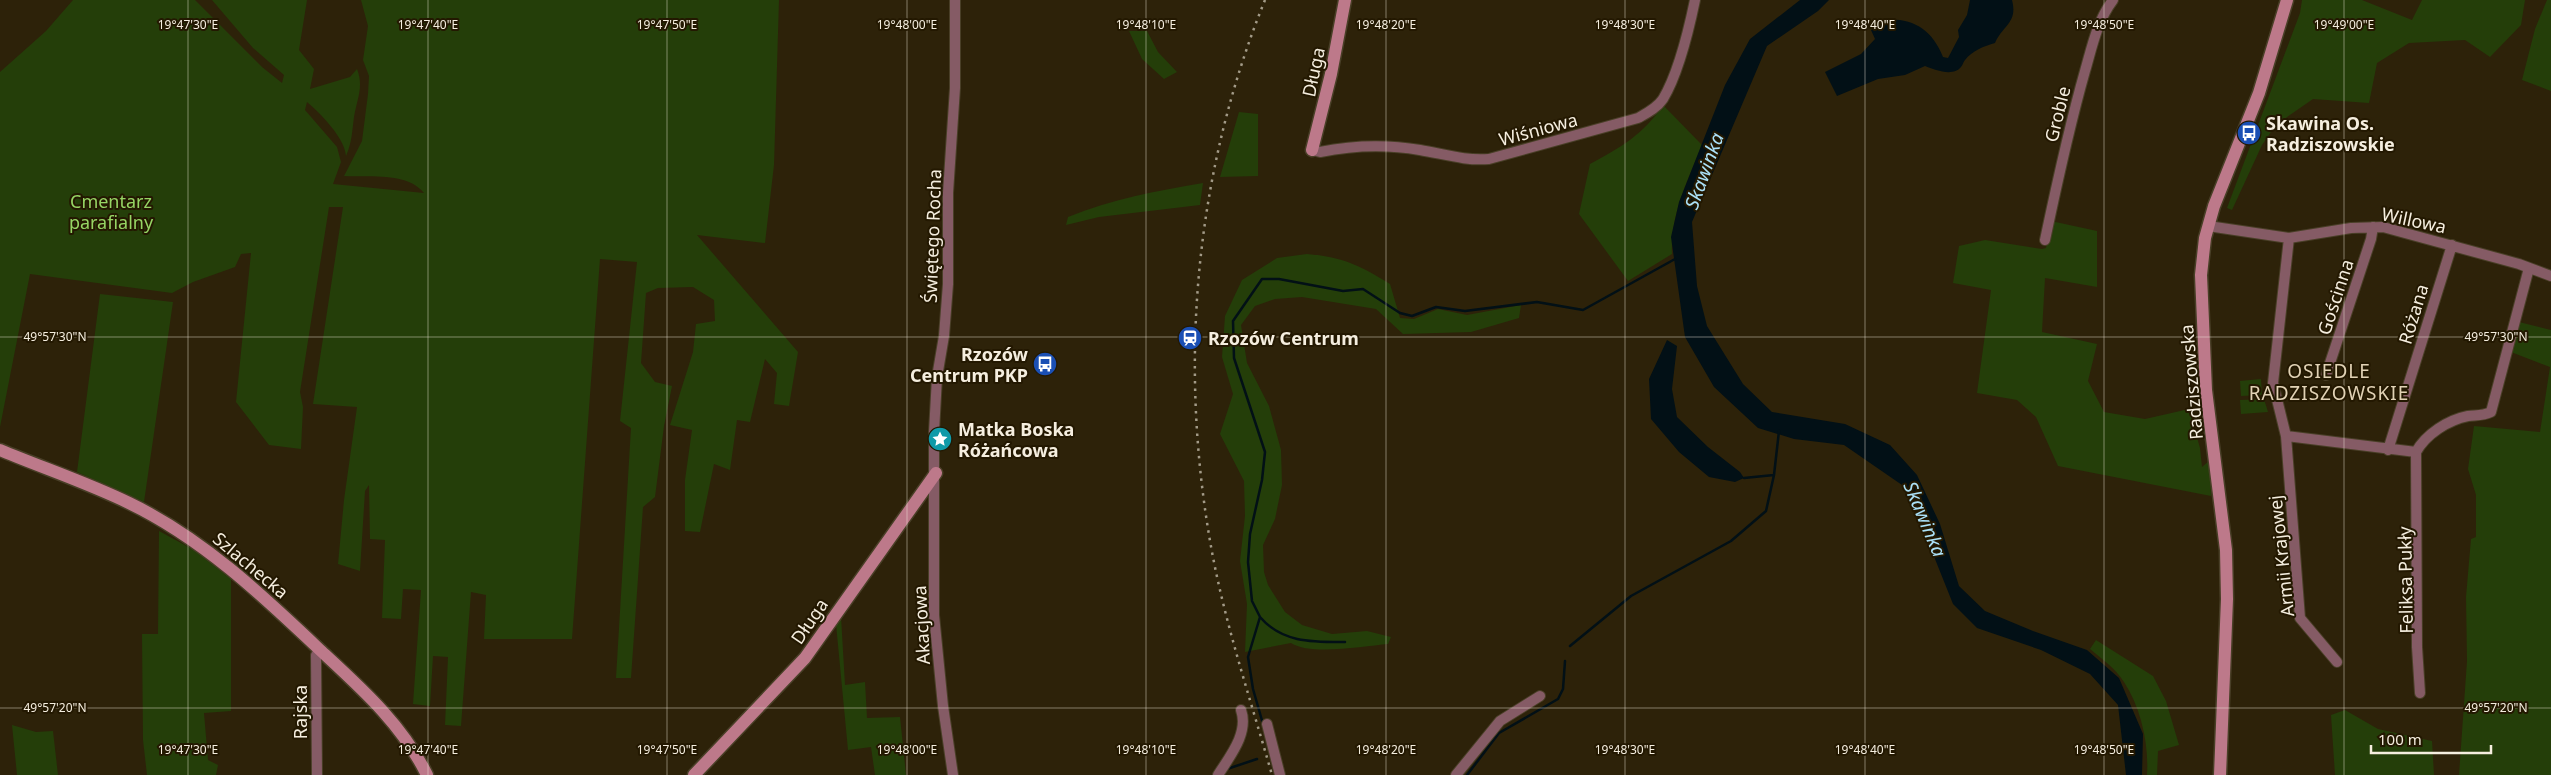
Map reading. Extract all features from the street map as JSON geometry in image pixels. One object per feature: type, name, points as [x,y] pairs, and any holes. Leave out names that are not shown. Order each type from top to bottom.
[{"type":"street","name":"Świętego Rocha","points":[[936,473],[934,432],[937,377],[946,322],[948,193],[955,98],[954,0]]},
{"type":"street","name":"Długa","points":[[1312,150],[1331,74],[1345,0]]},
{"type":"street","name":"Wiśniowa","points":[[1312,150],[1320,152],[1369,144],[1397,146],[1473,160],[1489,159],[1638,118],[1651,111],[1663,99],[1690,26],[1695,0]]},
{"type":"street","name":"Groble","points":[[2046,240],[2070,123],[2096,30],[2105,10],[2113,0]]},
{"type":"street","name":"Radziszowska","points":[[2220,775],[2227,600],[2226,550],[2204,357],[2201,275],[2208,226],[2231,160],[2259,93],[2287,0]]},
{"type":"street","name":"Willowa","points":[[2208,226],[2289,238],[2351,228],[2382,227],[2452,245],[2551,276]]},
{"type":"street","name":"Gościnna","points":[[2326,376],[2371,239],[2373,227]]},
{"type":"street","name":"Armii Krajowej","points":[[2289,238],[2273,383],[2286,436],[2300,618],[2337,662]]},
{"type":"street","name":"Różana","points":[[2388,450],[2452,245]]},
{"type":"street","points":[[2286,436],[2416,452],[2421,443],[2436,431],[2460,418],[2491,412],[2529,268]]},
{"type":"street","name":"Szlachecka","points":[[0,450],[129,503],[179,531],[222,561],[320,650],[395,722],[416,752],[427,775]]},
{"type":"street","name":"Feliksa Pukły","points":[[2416,452],[2417,647],[2420,693]]},
{"type":"street","name":"Długa","points":[[694,775],[804,658],[936,473]]},
{"type":"street","name":"Akacjowa","points":[[936,473],[934,615],[953,775]]},
{"type":"street","name":"Rajska","points":[[317,775],[316,655],[320,650]]},
{"type":"street","points":[[1456,775],[1489,732],[1500,721],[1540,696]]},
{"type":"street","points":[[1218,775],[1239,739],[1244,718],[1242,710]]},
{"type":"street","points":[[1267,724],[1280,775]]},
{"type":"green space","name":"Cmentarz parafialny","points":[[73,0],[195,0],[262,67],[282,83],[284,75],[253,48],[212,0],[307,0],[299,50],[314,69],[310,89],[350,77],[357,69],[360,82],[352,137],[346,156],[345,149],[337,134],[325,119],[307,102],[305,110],[337,147],[341,162],[333,184],[424,193],[417,186],[398,179],[376,176],[344,176],[362,141],[368,94],[369,76],[363,60],[368,26],[361,0],[779,0],[774,165],[765,243],[697,235],[798,352],[789,406],[774,404],[777,373],[765,359],[750,422],[737,420],[730,470],[714,464],[700,532],[685,531],[685,480],[692,430],[670,425],[693,352],[696,324],[715,321],[714,300],[693,287],[658,288],[646,293],[641,363],[655,382],[672,386],[664,426],[655,497],[643,507],[631,678],[616,678],[631,428],[620,421],[637,262],[600,259],[572,639],[484,639],[486,595],[471,592],[461,726],[445,725],[448,657],[433,656],[430,706],[413,704],[421,590],[403,589],[401,619],[382,618],[385,540],[370,539],[369,485],[365,491],[360,571],[338,564],[344,500],[357,407],[313,404],[343,207],[329,207],[300,392],[303,407],[301,449],[269,445],[236,402],[251,253],[241,254],[235,267],[193,282],[172,293],[30,274],[0,427],[0,72],[46,31]]},
{"type":"green space","points":[[2302,0],[2362,0],[2412,20],[2422,0],[2525,0],[2521,25],[2490,57],[2465,40],[2409,43],[2377,63],[2369,103],[2313,99],[2287,117],[2271,132],[2262,145],[2232,210],[2227,208],[2300,13]]},
{"type":"green space","points":[[2547,0],[2551,0],[2551,91],[2522,80],[2535,29]]},
{"type":"green space","points":[[1129,31],[1147,31],[1158,52],[1177,72],[1164,79],[1142,59]]},
{"type":"green space","points":[[1663,105],[1702,145],[1677,212],[1672,240],[1672,254],[1628,281],[1579,214],[1590,164],[1631,139],[1648,124]]},
{"type":"green space","points":[[1239,112],[1258,114],[1258,176],[1220,177]]},
{"type":"green space","points":[[1203,183],[1200,205],[1099,217],[1066,225],[1068,217],[1101,205]]},
{"type":"green space","points":[[2051,221],[2097,231],[2097,287],[2045,278],[2042,332],[2097,344],[2088,381],[2104,412],[2145,419],[2189,409],[2200,448],[2202,467],[2210,460],[2211,496],[2058,466],[2036,417],[2017,400],[1977,393],[1991,290],[1953,283],[1959,246],[1985,240],[2042,249],[2046,248]]},
{"type":"green space","points":[[1307,254],[1331,257],[1350,263],[1390,284],[1400,318],[1414,319],[1438,309],[1467,315],[1521,305],[1519,318],[1471,332],[1403,334],[1376,309],[1302,297],[1275,299],[1255,306],[1241,325],[1247,363],[1269,406],[1281,450],[1282,485],[1275,519],[1263,545],[1264,572],[1268,585],[1285,612],[1302,625],[1332,634],[1367,631],[1391,637],[1388,644],[1352,648],[1311,649],[1291,643],[1245,652],[1247,604],[1240,561],[1245,516],[1244,481],[1220,434],[1233,394],[1222,357],[1225,316],[1242,280],[1277,258]]},
{"type":"green space","points":[[100,294],[173,302],[144,502],[77,472]]},
{"type":"green space","points":[[2519,322],[2551,330],[2551,775],[2459,775],[2467,661],[2466,597],[2471,539],[2476,537],[2476,495],[2468,469],[2474,426],[2540,432],[2550,367],[2511,352]]},
{"type":"green space","points":[[2261,379],[2262,395],[2241,396],[2240,381]]},
{"type":"green space","points":[[2264,399],[2268,412],[2241,414],[2240,400]]},
{"type":"green space","points":[[159,531],[194,550],[231,579],[231,711],[204,713],[208,760],[218,765],[216,775],[147,775],[143,740],[142,634],[158,634]]},
{"type":"green space","points":[[841,617],[845,685],[865,682],[867,718],[900,717],[906,775],[875,775],[871,747],[848,750],[836,624]]},
{"type":"green space","points":[[2096,640],[2153,676],[2166,701],[2179,745],[2158,751],[2157,775],[2147,775],[2147,751],[2143,727],[2135,703],[2117,672],[2090,649]]},
{"type":"green space","points":[[2345,710],[2378,729],[2432,741],[2434,775],[2335,775],[2331,715]]},
{"type":"green space","points":[[12,725],[36,732],[53,731],[58,775],[17,775]]},
{"type":"water","name":"Skawinka","points":[[1800,0],[1829,0],[1818,11],[1767,46],[1692,222],[1697,286],[1707,326],[1743,384],[1772,412],[1845,424],[1890,445],[1917,475],[1940,524],[1959,586],[1985,611],[2033,631],[2087,650],[2119,678],[2143,734],[2142,775],[2126,775],[2118,705],[2090,674],[2041,650],[1977,628],[1953,604],[1919,519],[1902,485],[1844,445],[1794,439],[1758,428],[1714,387],[1685,337],[1671,237],[1679,202],[1725,85],[1750,39]]},
{"type":"water","points":[[1970,0],[2012,0],[2013,14],[1995,43],[1975,51],[1958,70],[1944,72],[1925,66],[1905,75],[1878,79],[1837,96],[1825,72],[1861,54],[1875,39],[1871,30],[1879,26],[1882,20],[1903,21],[1920,27],[1933,39],[1943,57],[1948,58],[1959,37],[1958,30],[1967,15]]},
{"type":"water","points":[[1667,340],[1677,346],[1672,389],[1677,417],[1708,447],[1740,472],[1744,478],[1735,482],[1709,477],[1679,452],[1651,419],[1649,379]]},
{"type":"waterway","points":[[1263,724],[1253,689],[1248,657],[1260,617],[1252,601],[1248,562],[1250,534],[1262,480],[1265,452],[1234,358],[1233,321],[1262,279],[1279,279],[1343,291],[1363,289],[1400,313],[1412,316],[1436,307],[1465,311],[1537,302],[1583,310],[1675,259]]},
{"type":"waterway","points":[[1570,646],[1631,596],[1731,541],[1766,511],[1774,475],[1779,431]]},
{"type":"waterway","points":[[1744,478],[1774,475]]},
{"type":"waterway","points":[[1260,617],[1269,626],[1288,636],[1310,641],[1345,642]]},
{"type":"waterway","points":[[1467,775],[1499,733],[1558,699],[1563,689],[1565,661]]},
{"type":"waterway","points":[[1227,769],[1257,759]]},
{"type":"railway","points":[[1265,0],[1241,66],[1222,134],[1208,203],[1199,272],[1195,342],[1196,412],[1202,482],[1212,552],[1232,636],[1272,775]]},
{"type":"place","name":"Skawina Os. Radziszowskie","points":[[2249,133]]},
{"type":"place","name":"Rzozów Centrum","points":[[1190,338]]},
{"type":"place","name":"Rzozów Centrum PKP","points":[[1045,364]]},
{"type":"place","name":"Matka Boska Różańcowa","points":[[940,439]]},
{"type":"district","name":"OSIEDLE RADZISZOWSKIE","points":[[2329,382]]}]
